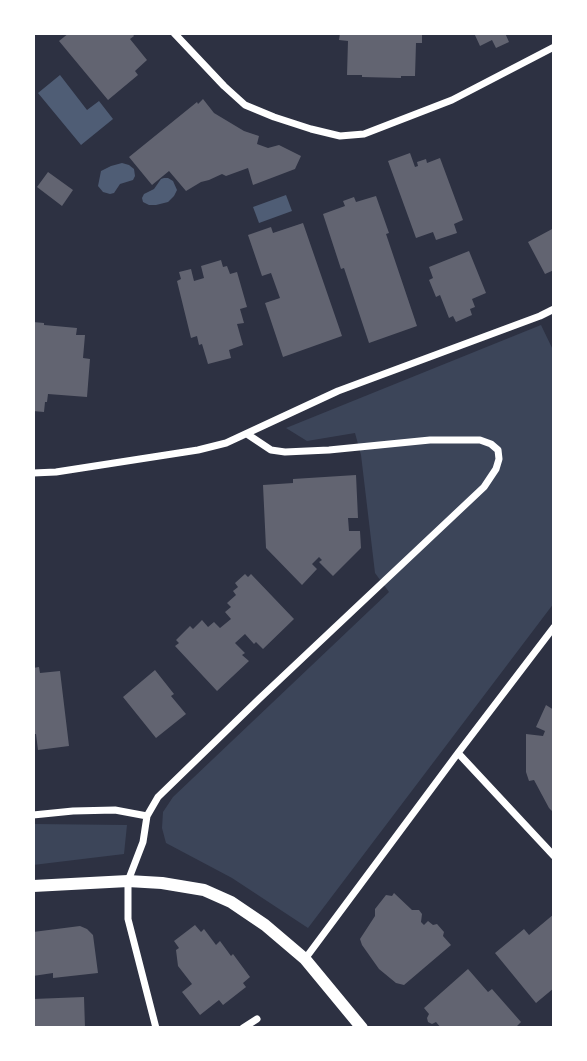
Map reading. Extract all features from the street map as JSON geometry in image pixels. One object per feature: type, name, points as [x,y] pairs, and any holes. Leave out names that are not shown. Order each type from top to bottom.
[{"type":"street","points":[[174,33],[245,105],[274,117],[340,136],[364,134],[452,100],[554,47]]},
{"type":"street","points":[[33,472],[56,472],[198,450],[226,443],[338,391],[554,309]]},
{"type":"street","points":[[156,1028],[128,919],[128,881],[143,842],[147,816],[159,797],[259,699],[484,486],[496,469],[499,459],[498,450],[480,440],[430,440],[329,450],[276,452],[247,434]]},
{"type":"street","points":[[305,958],[554,627]]},
{"type":"street","points":[[458,753],[554,856]]},
{"type":"street","points":[[33,814],[115,810],[147,816]]},
{"type":"street","points":[[33,887],[128,881],[204,890],[231,902],[265,925],[305,958],[362,1028]]},
{"type":"street","points":[[243,1028],[257,1018]]},
{"type":"shaded area","points":[[60,75],[87,110],[99,101],[113,119],[81,145],[38,93]]},
{"type":"shaded area","points":[[122,163],[134,169],[133,180],[120,184],[114,193],[103,192],[98,186],[101,171]]},
{"type":"shaded area","points":[[164,178],[173,181],[177,190],[174,196],[168,202],[156,205],[143,202],[144,194],[154,189]]},
{"type":"shaded area","points":[[286,195],[292,211],[259,223],[253,207]]},
{"type":"shaded area","points":[[541,325],[554,352],[554,603],[308,928],[232,878],[166,843],[162,828],[163,812],[173,797],[389,592],[375,573],[361,455],[355,433],[307,441],[286,428]]},
{"type":"shaded area","points":[[33,824],[127,825],[124,854],[33,865]]},
{"type":"building","points":[[69,33],[132,33],[134,36],[130,39],[147,60],[135,71],[138,75],[108,100],[59,41]]},
{"type":"building","points":[[340,33],[422,33],[422,43],[416,43],[415,76],[401,78],[347,75],[348,41],[339,40]]},
{"type":"building","points":[[474,33],[505,33],[509,42],[496,48],[492,40],[480,46]]},
{"type":"building","points":[[203,99],[214,113],[244,131],[259,136],[257,144],[268,148],[279,145],[301,156],[295,169],[253,185],[248,168],[226,176],[222,174],[186,191],[169,171],[152,185],[129,157]]},
{"type":"building","points":[[410,153],[415,167],[418,166],[417,162],[426,159],[427,163],[440,158],[463,220],[454,224],[457,233],[436,240],[433,232],[416,238],[388,161]]},
{"type":"building","points":[[48,172],[73,190],[62,206],[37,187]]},
{"type":"building","points":[[376,196],[417,326],[369,343],[323,214],[345,206],[343,201],[354,197],[356,202]]},
{"type":"building","points":[[303,223],[342,336],[283,357],[265,303],[280,298],[271,273],[262,276],[248,235],[271,227],[273,233]]},
{"type":"building","points":[[554,228],[554,270],[545,274],[528,242]]},
{"type":"building","points":[[469,251],[486,293],[472,299],[475,307],[470,309],[472,315],[456,322],[453,316],[449,318],[440,295],[436,297],[429,280],[433,278],[429,267]]},
{"type":"building","points":[[221,260],[223,267],[227,266],[230,274],[237,272],[247,307],[240,309],[244,323],[237,324],[243,345],[229,350],[231,358],[208,364],[197,336],[191,338],[177,281],[181,279],[179,272],[191,269],[194,281],[204,278],[201,266]]},
{"type":"building","points":[[33,322],[77,328],[76,335],[85,335],[83,358],[90,359],[87,397],[48,394],[44,412],[33,411]]},
{"type":"building","points":[[356,475],[358,518],[348,518],[349,531],[360,531],[361,548],[333,576],[319,562],[322,560],[319,557],[312,564],[317,569],[302,585],[266,548],[263,485],[293,483],[293,479]]},
{"type":"building","points":[[245,574],[248,577],[251,574],[294,619],[263,649],[245,634],[235,643],[249,661],[217,691],[175,646],[179,643],[176,640],[190,626],[193,629],[202,620],[208,627],[214,622],[220,628],[231,619],[225,612],[231,607],[227,603],[236,595],[233,591],[238,587],[235,583]]},
{"type":"building","points":[[39,667],[40,673],[60,671],[69,746],[38,750],[36,734],[33,734],[33,668]]},
{"type":"building","points":[[155,670],[186,714],[156,738],[123,697]]},
{"type":"building","points":[[546,705],[554,710],[554,813],[534,780],[529,781],[526,772],[526,734],[543,736],[545,731],[536,727]]},
{"type":"building","points":[[394,893],[412,910],[419,910],[424,925],[428,921],[433,925],[437,924],[451,945],[404,985],[396,983],[379,969],[360,939],[375,916],[375,909],[386,895],[392,896]]},
{"type":"building","points":[[554,914],[554,988],[536,1003],[495,953],[524,929],[529,935]]},
{"type":"building","points":[[195,925],[201,932],[204,929],[216,945],[220,941],[250,977],[243,983],[246,987],[223,1005],[219,1000],[200,1015],[182,992],[192,984],[178,966],[176,950],[179,948],[174,941]]},
{"type":"building","points":[[80,926],[93,935],[98,973],[53,978],[53,973],[33,976],[33,932]]},
{"type":"building","points":[[468,969],[488,992],[492,989],[521,1022],[515,1028],[441,1028],[436,1022],[428,1022],[429,1014],[424,1008]]},
{"type":"building","points":[[84,997],[85,1028],[33,1028],[33,999]]}]
